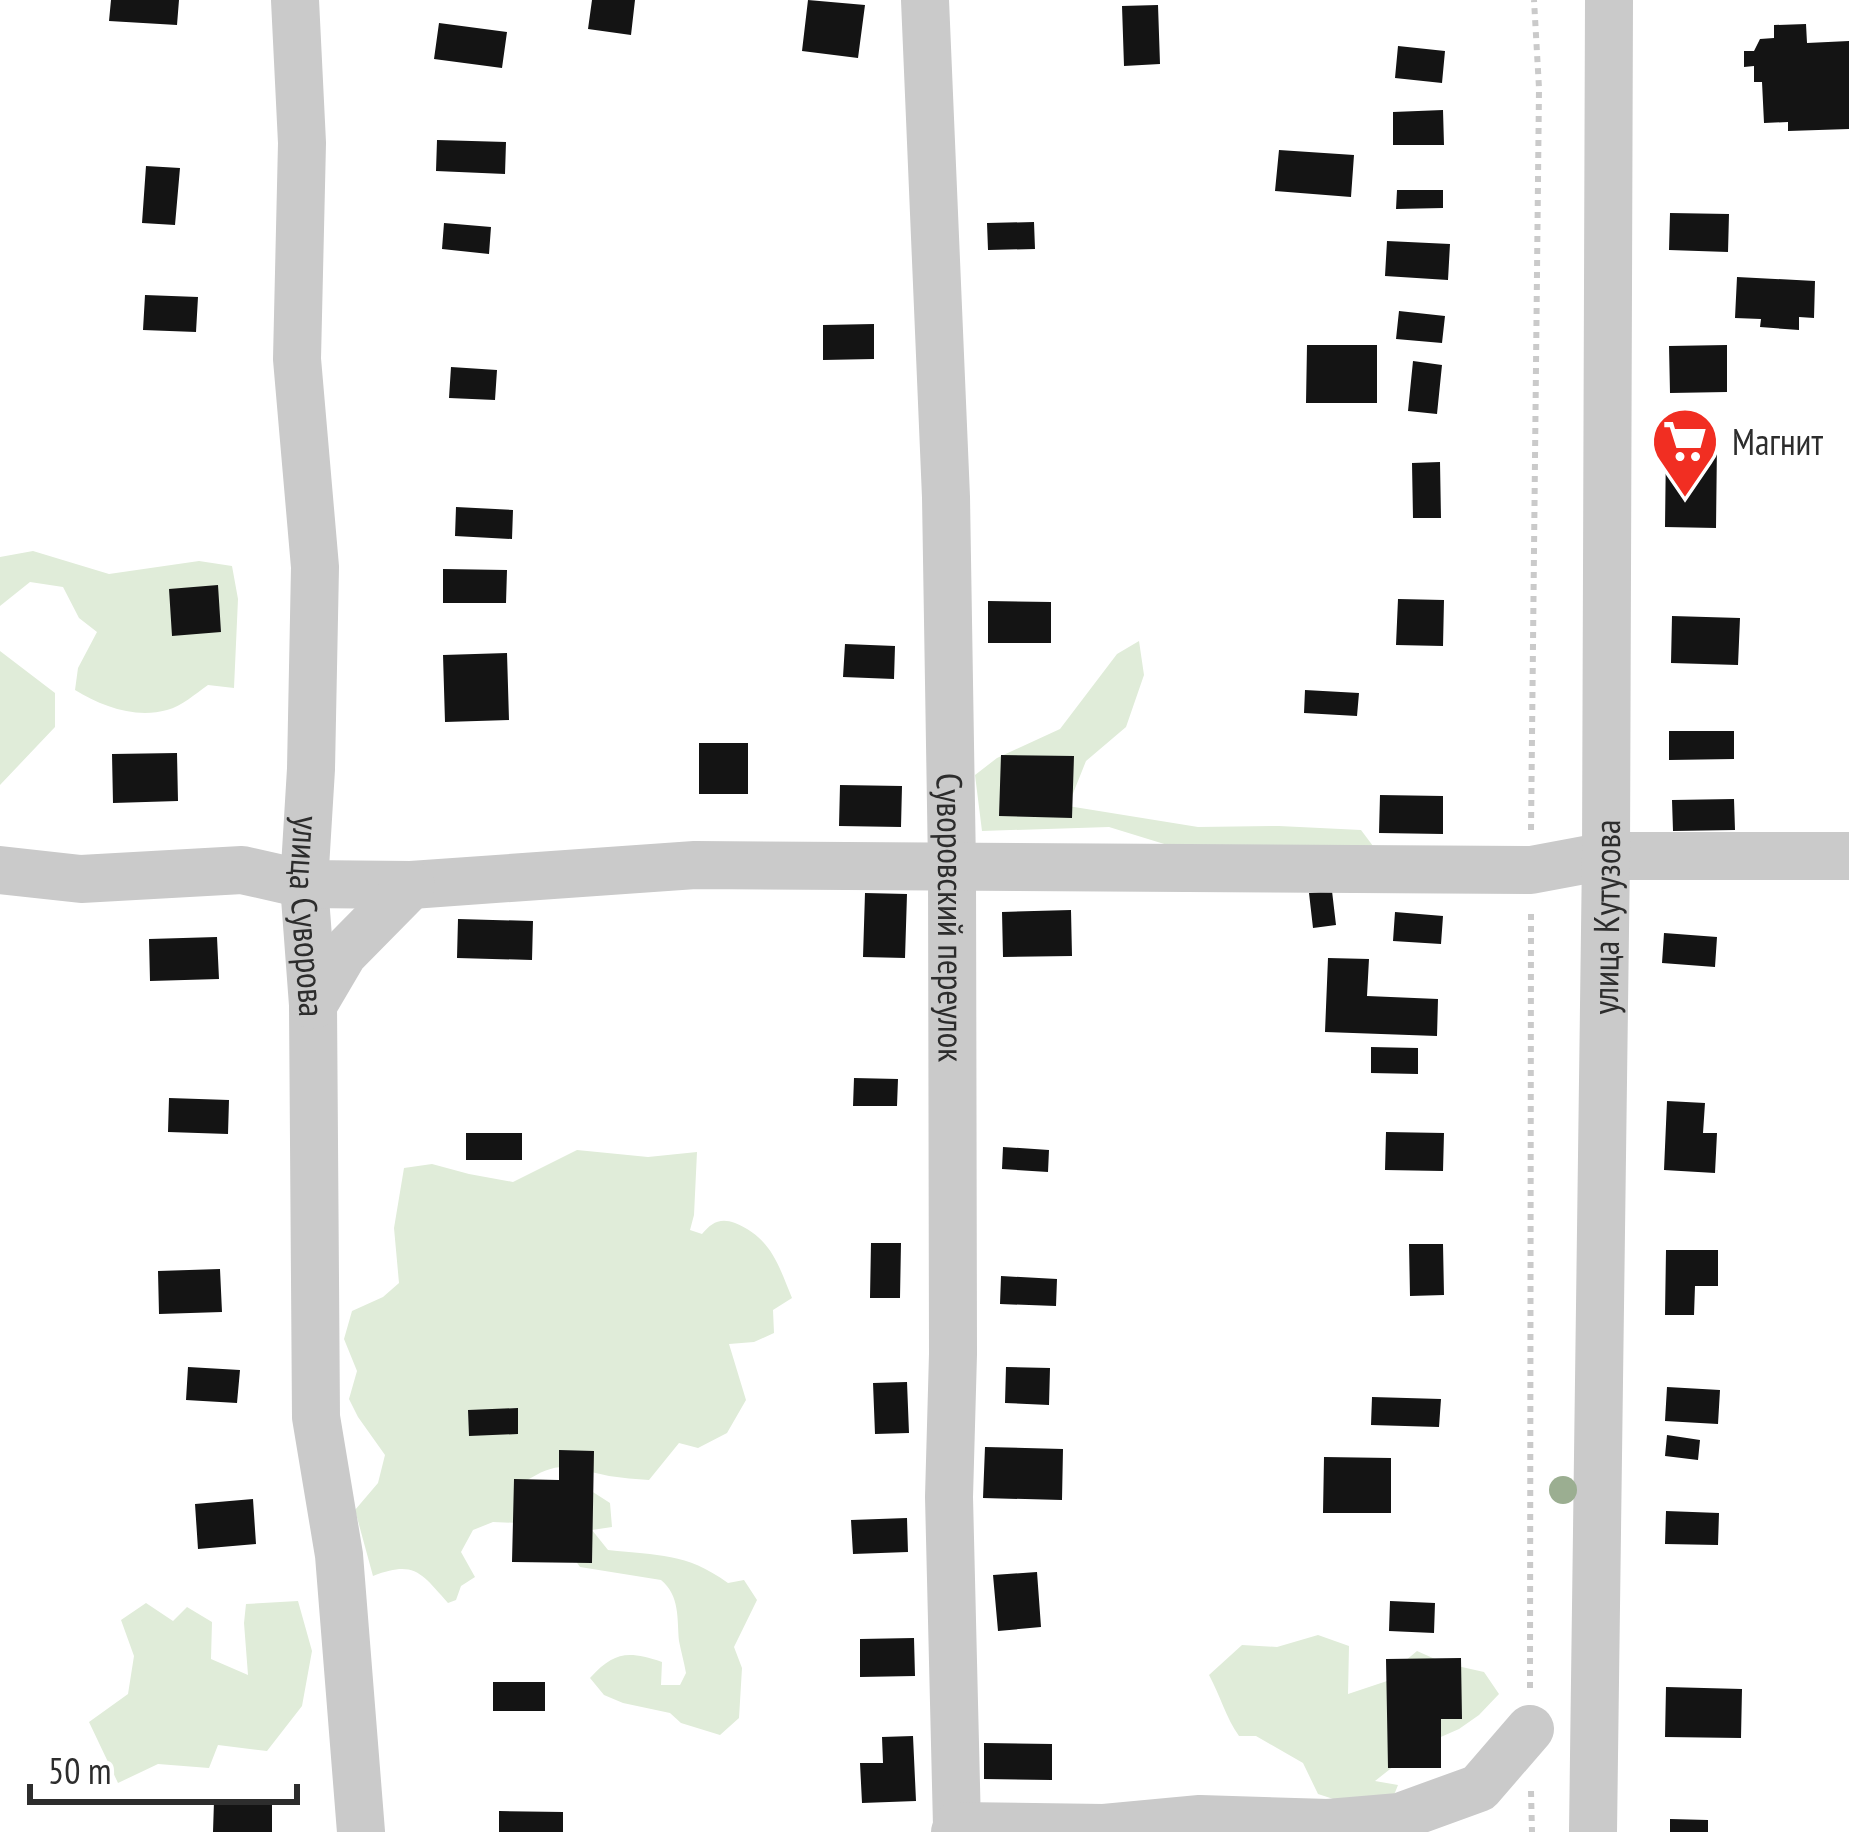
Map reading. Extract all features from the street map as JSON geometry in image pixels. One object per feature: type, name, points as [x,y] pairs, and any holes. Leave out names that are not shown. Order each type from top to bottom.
[{"type":"street","name":"улица Суворова","points":[[295,0],[302,143],[297,359],[315,567],[304,884],[313,1005],[316,1417],[339,1555],[361,1832]]},
{"type":"street","name":"Суворовский переулок","points":[[926,0],[946,497],[952,867],[949,1497],[956,1829]]},
{"type":"street","name":"улица Кутузова","points":[[1593,1832],[1606,856],[1609,0]]},
{"type":"street","points":[[0,870],[81,879],[242,870],[304,884],[411,885],[695,865],[1531,870],[1606,856],[1849,856]]},
{"type":"street","points":[[313,1005],[343,954],[411,885]]},
{"type":"street","points":[[956,1829],[1104,1828],[1200,1819],[1328,1823],[1400,1817],[1478,1788],[1530,1729]]},
{"type":"path","points":[[1532,1832],[1531,870],[1539,88],[1534,0]]},
{"type":"green space","points":[[33,551],[109,574],[199,561],[232,566],[238,599],[234,688],[208,685],[173,708],[143,713],[107,706],[75,690],[78,668],[97,632],[79,618],[63,587],[30,582],[0,606],[0,557]]},
{"type":"green space","points":[[1139,641],[1144,675],[1126,727],[1086,761],[1068,806],[1198,827],[1361,830],[1376,850],[1174,847],[1109,827],[982,831],[975,775],[997,758],[1060,729],[1117,654]]},
{"type":"green space","points":[[0,651],[55,693],[55,727],[0,785]]},
{"type":"green space","points":[[577,1150],[648,1157],[697,1152],[690,1230],[702,1234],[720,1221],[747,1229],[772,1253],[792,1298],[773,1310],[774,1333],[754,1342],[729,1344],[746,1400],[727,1433],[698,1448],[679,1443],[649,1480],[565,1467],[547,1470],[523,1483],[582,1485],[610,1503],[612,1527],[592,1530],[608,1550],[671,1557],[728,1583],[744,1580],[757,1600],[734,1647],[742,1668],[739,1718],[720,1735],[681,1723],[670,1713],[604,1695],[590,1678],[615,1658],[631,1655],[662,1662],[661,1685],[680,1685],[686,1673],[676,1608],[661,1580],[580,1567],[556,1533],[520,1523],[493,1522],[473,1530],[461,1552],[475,1577],[448,1603],[416,1572],[399,1569],[373,1576],[355,1510],[378,1483],[385,1455],[349,1399],[357,1371],[344,1339],[352,1311],[383,1297],[399,1283],[394,1228],[404,1168],[432,1164],[513,1182]]},
{"type":"green space","points":[[298,1601],[312,1651],[302,1706],[267,1751],[218,1745],[209,1768],[158,1764],[118,1783],[89,1722],[128,1694],[134,1656],[121,1620],[146,1603],[173,1621],[187,1607],[212,1622],[211,1659],[248,1675],[246,1604]]},
{"type":"green space","points":[[1318,1635],[1349,1646],[1348,1694],[1387,1681],[1417,1651],[1484,1672],[1499,1694],[1479,1715],[1418,1747],[1375,1781],[1398,1785],[1390,1805],[1355,1806],[1318,1794],[1303,1763],[1256,1736],[1239,1736],[1209,1675],[1242,1645],[1277,1647]]},
{"type":"building","points":[[111,0],[179,0],[177,25],[109,21]]},
{"type":"building","points":[[592,0],[635,0],[631,35],[588,29]]},
{"type":"building","points":[[808,0],[865,5],[858,58],[802,51]]},
{"type":"building","points":[[1158,5],[1160,64],[1124,66],[1122,6]]},
{"type":"building","points":[[439,23],[507,32],[502,68],[434,59]]},
{"type":"building","points":[[1806,24],[1807,43],[1849,41],[1849,129],[1788,131],[1788,122],[1764,123],[1762,82],[1754,82],[1754,66],[1744,67],[1744,51],[1754,51],[1760,39],[1774,38],[1774,25]]},
{"type":"building","points":[[1398,46],[1445,51],[1442,83],[1395,78]]},
{"type":"building","points":[[1443,110],[1444,145],[1393,145],[1393,112]]},
{"type":"building","points":[[437,140],[506,142],[505,174],[436,171]]},
{"type":"building","points":[[1279,150],[1354,155],[1351,197],[1275,191]]},
{"type":"building","points":[[146,166],[180,168],[175,225],[142,223]]},
{"type":"building","points":[[1397,190],[1443,190],[1443,208],[1396,209]]},
{"type":"building","points":[[1670,213],[1729,214],[1728,252],[1669,250]]},
{"type":"building","points":[[1034,222],[1035,249],[988,250],[987,223]]},
{"type":"building","points":[[444,223],[491,227],[489,254],[442,249]]},
{"type":"building","points":[[1387,241],[1450,244],[1448,280],[1385,276]]},
{"type":"building","points":[[1737,277],[1815,281],[1814,318],[1799,317],[1799,330],[1760,327],[1761,319],[1735,318]]},
{"type":"building","points":[[145,295],[198,297],[196,332],[143,330]]},
{"type":"building","points":[[1399,311],[1445,316],[1442,343],[1396,339]]},
{"type":"building","points":[[874,324],[874,359],[823,360],[823,325]]},
{"type":"building","points":[[1307,345],[1377,345],[1377,403],[1306,403]]},
{"type":"building","points":[[1727,345],[1727,392],[1670,393],[1669,346]]},
{"type":"building","points":[[1413,361],[1442,365],[1437,414],[1408,411]]},
{"type":"building","points":[[451,367],[497,370],[495,400],[449,398]]},
{"type":"building","points":[[1666,444],[1717,444],[1716,528],[1665,527]]},
{"type":"building","points":[[1440,462],[1441,518],[1413,518],[1412,463]]},
{"type":"building","points":[[456,507],[513,510],[512,539],[455,536]]},
{"type":"building","points":[[443,569],[507,570],[506,603],[443,603]]},
{"type":"building","points":[[218,585],[221,632],[172,636],[169,589]]},
{"type":"building","points":[[1398,599],[1444,600],[1443,646],[1396,645]]},
{"type":"building","points":[[988,601],[1051,602],[1051,643],[988,643]]},
{"type":"building","points":[[1672,616],[1740,618],[1738,665],[1671,663]]},
{"type":"building","points":[[845,644],[895,646],[894,679],[843,677]]},
{"type":"building","points":[[507,653],[509,720],[445,722],[443,655]]},
{"type":"building","points":[[1305,690],[1359,693],[1357,716],[1304,713]]},
{"type":"building","points":[[1669,731],[1734,731],[1734,759],[1669,760]]},
{"type":"building","points":[[699,743],[748,743],[748,794],[699,794]]},
{"type":"building","points":[[177,753],[178,801],[113,803],[112,754]]},
{"type":"building","points":[[1001,755],[1074,756],[1072,818],[999,816]]},
{"type":"building","points":[[840,785],[902,786],[901,827],[839,826]]},
{"type":"building","points":[[1380,795],[1443,796],[1443,834],[1379,833]]},
{"type":"building","points":[[1734,799],[1735,830],[1673,831],[1672,800]]},
{"type":"building","points":[[1332,891],[1336,925],[1313,928],[1309,893]]},
{"type":"building","points":[[865,893],[907,894],[905,958],[863,957]]},
{"type":"building","points":[[1071,910],[1072,956],[1003,957],[1002,912]]},
{"type":"building","points":[[1395,912],[1443,916],[1441,944],[1393,941]]},
{"type":"building","points":[[458,919],[533,921],[532,960],[457,958]]},
{"type":"building","points":[[1664,933],[1717,937],[1715,967],[1662,963]]},
{"type":"building","points":[[217,937],[219,979],[150,981],[149,939]]},
{"type":"building","points":[[1328,958],[1369,959],[1367,996],[1438,999],[1437,1036],[1325,1032]]},
{"type":"building","points":[[1371,1047],[1418,1048],[1418,1074],[1371,1073]]},
{"type":"building","points":[[854,1078],[898,1079],[897,1106],[853,1106]]},
{"type":"building","points":[[169,1098],[229,1100],[228,1134],[168,1132]]},
{"type":"building","points":[[1667,1101],[1705,1103],[1703,1133],[1717,1133],[1715,1173],[1664,1170]]},
{"type":"building","points":[[1386,1132],[1444,1133],[1443,1171],[1385,1170]]},
{"type":"building","points":[[466,1133],[522,1133],[522,1160],[466,1160]]},
{"type":"building","points":[[1003,1147],[1049,1150],[1048,1172],[1002,1169]]},
{"type":"building","points":[[871,1243],[901,1243],[900,1298],[870,1298]]},
{"type":"building","points":[[1409,1244],[1443,1244],[1444,1295],[1410,1296]]},
{"type":"building","points":[[1666,1250],[1718,1250],[1718,1286],[1695,1286],[1694,1315],[1665,1315]]},
{"type":"building","points":[[220,1269],[222,1312],[159,1314],[158,1271]]},
{"type":"building","points":[[1001,1276],[1057,1279],[1056,1306],[1000,1304]]},
{"type":"building","points":[[188,1367],[240,1370],[237,1403],[186,1400]]},
{"type":"building","points":[[1006,1367],[1050,1368],[1049,1405],[1005,1403]]},
{"type":"building","points":[[907,1382],[909,1433],[875,1434],[873,1383]]},
{"type":"building","points":[[1667,1387],[1720,1390],[1718,1424],[1665,1421]]},
{"type":"building","points":[[1372,1397],[1441,1399],[1439,1427],[1371,1425]]},
{"type":"building","points":[[518,1408],[518,1434],[469,1436],[468,1410]]},
{"type":"building","points":[[1667,1435],[1700,1440],[1698,1460],[1665,1456]]},
{"type":"building","points":[[985,1447],[1063,1449],[1062,1500],[983,1498]]},
{"type":"building","points":[[559,1450],[594,1451],[592,1563],[512,1562],[514,1479],[559,1480]]},
{"type":"building","points":[[1324,1457],[1391,1458],[1391,1513],[1323,1513]]},
{"type":"building","points":[[253,1499],[256,1544],[198,1549],[195,1504]]},
{"type":"building","points":[[1666,1511],[1719,1513],[1718,1545],[1665,1544]]},
{"type":"building","points":[[907,1518],[908,1552],[853,1554],[851,1520]]},
{"type":"building","points":[[1037,1572],[1041,1627],[998,1631],[993,1575]]},
{"type":"building","points":[[1390,1601],[1435,1603],[1434,1633],[1389,1631]]},
{"type":"building","points":[[914,1638],[915,1676],[860,1677],[860,1639]]},
{"type":"building","points":[[1461,1658],[1462,1719],[1441,1719],[1441,1768],[1388,1768],[1386,1659]]},
{"type":"building","points":[[493,1682],[545,1682],[545,1711],[493,1711]]},
{"type":"building","points":[[1666,1687],[1742,1689],[1741,1738],[1665,1737]]},
{"type":"building","points":[[913,1736],[916,1801],[862,1803],[860,1763],[883,1763],[882,1737]]},
{"type":"building","points":[[984,1743],[1052,1744],[1052,1780],[984,1779]]},
{"type":"building","points":[[214,1801],[272,1801],[272,1832],[213,1832]]},
{"type":"building","points":[[499,1811],[563,1812],[563,1832],[499,1832]]},
{"type":"building","points":[[1670,1819],[1708,1820],[1708,1832],[1670,1832]]},
{"type":"place","name":"Магнит","points":[[1685,500]]}]
